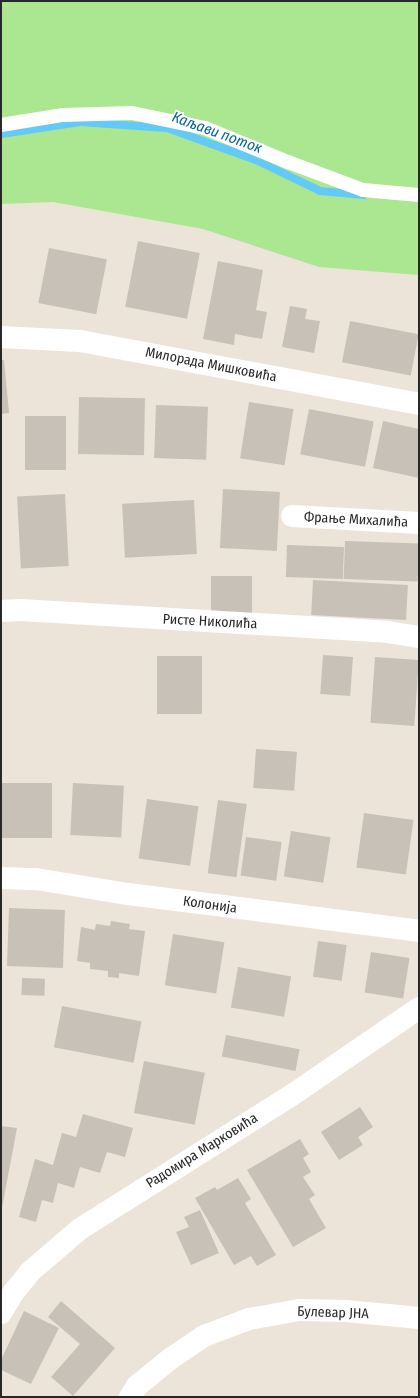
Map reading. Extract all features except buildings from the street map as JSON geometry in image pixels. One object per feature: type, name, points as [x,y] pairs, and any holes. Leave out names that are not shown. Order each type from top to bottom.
[{"type":"street","name":"Милорада Мишковића","points":[[1,337],[80,341],[419,404]]},
{"type":"street","name":"Фрање Михалића","points":[[292,516],[419,523]]},
{"type":"street","name":"Ристе Николића","points":[[1,611],[21,610],[387,632],[419,637]]},
{"type":"street","name":"Колонија","points":[[1,878],[36,879],[128,894],[419,931]]},
{"type":"street","name":"Радомира Марковића","points":[[1,1313],[13,1293],[31,1271],[80,1229],[292,1094],[419,1008]]},
{"type":"street","name":"Булевар ЈНА","points":[[130,1397],[137,1386],[170,1359],[204,1336],[249,1319],[299,1310],[346,1311],[419,1318]]},
{"type":"lane","points":[[1,125],[63,115],[132,114],[205,128],[288,162],[363,190],[419,195]]},
{"type":"green space","points":[[1,1],[419,1],[419,275],[319,267],[203,229],[53,202],[1,204]]},
{"type":"waterway","name":"Каљави поток","points":[[1,134],[80,122],[167,128],[256,160],[320,191],[364,195]]}]
